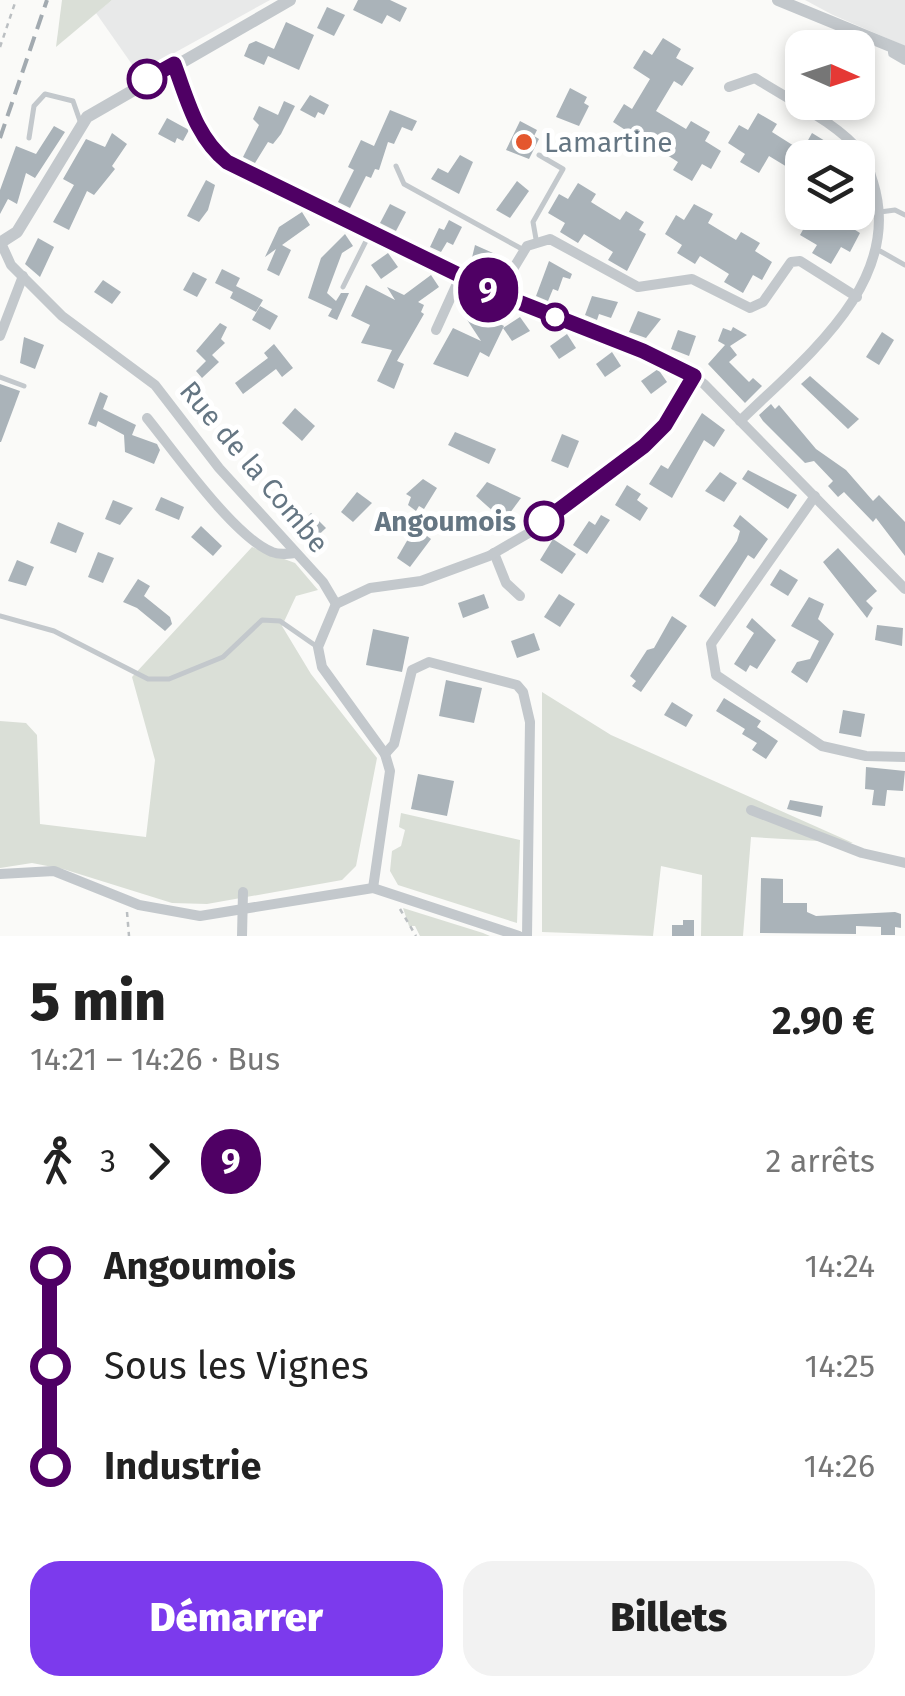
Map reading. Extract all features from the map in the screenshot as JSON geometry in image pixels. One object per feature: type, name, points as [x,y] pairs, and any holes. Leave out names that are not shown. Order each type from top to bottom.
[{"type":"street","points":[[0,243],[16,232],[80,124],[105,103],[290,0]]},
{"type":"street","points":[[778,0],[899,50]]},
{"type":"street","points":[[899,50],[893,53],[905,60]]},
{"type":"street","points":[[174,64],[209,148],[227,162],[460,277],[643,351],[694,376],[905,589]]},
{"type":"street","points":[[729,87],[755,78],[819,119],[862,154],[880,212],[880,250],[857,297],[840,322],[740,421]]},
{"type":"street","points":[[498,294],[525,250],[536,240],[550,239],[638,286],[692,279],[750,308],[763,302],[791,262],[800,261],[857,297]]},
{"type":"street","name":"Rue de la Combe","points":[[0,243],[11,266],[62,316],[154,384],[219,468],[336,604]]},
{"type":"street","points":[[0,336],[22,276]]},
{"type":"street","points":[[436,330],[460,277]]},
{"type":"street","points":[[0,310],[12,296]]},
{"type":"street","points":[[373,888],[390,784],[385,754],[322,667],[318,647],[336,604],[370,588],[421,580],[494,553],[534,530],[644,446],[665,425],[694,376]]},
{"type":"street","points":[[147,418],[204,489],[262,547],[276,554],[295,553]]},
{"type":"street","points":[[815,496],[711,644],[716,675],[822,746],[866,756],[905,757]]},
{"type":"street","points":[[494,553],[506,583],[520,596]]},
{"type":"street","points":[[385,754],[394,744],[412,670],[418,664],[429,662],[517,685],[526,700],[526,936]]},
{"type":"street","points":[[751,810],[862,853],[905,862]]},
{"type":"street","points":[[0,874],[54,872],[161,912],[200,916],[243,906],[373,888],[519,936]]},
{"type":"street","points":[[242,936],[243,892]]},
{"type":"lane","points":[[28,138],[34,106],[45,94],[73,102],[80,124]]},
{"type":"lane","points":[[536,240],[533,222],[563,169],[539,155]]},
{"type":"lane","points":[[396,166],[404,184],[525,250]]},
{"type":"lane","points":[[880,212],[895,210],[905,215]]},
{"type":"lane","points":[[343,287],[370,233]]},
{"type":"lane","points":[[880,250],[905,265]]},
{"type":"lane","points":[[0,377],[24,386]]},
{"type":"lane","points":[[0,616],[54,632],[148,679],[169,679],[213,662],[262,620],[280,621],[318,647]]},
{"type":"path","points":[[0,47],[16,0]]},
{"type":"path","points":[[403,898],[400,911],[416,936]]},
{"type":"path","points":[[126,900],[130,936]]},
{"type":"shaded area","points":[[62,0],[112,0],[56,47]]},
{"type":"shaded area","points":[[112,0],[270,0],[138,73],[96,13]]},
{"type":"shaded area","points":[[805,0],[905,0],[905,46],[875,30]]},
{"type":"shaded area","points":[[252,547],[295,563],[318,590],[296,596],[282,626],[311,674],[377,758],[356,866],[342,880],[207,904],[172,903],[32,863],[0,868],[0,721],[26,723],[37,735],[40,824],[146,837],[155,760],[132,677]]},
{"type":"shaded area","points":[[542,692],[611,735],[853,843],[751,837],[743,936],[701,936],[702,875],[661,866],[653,936],[542,932]]},
{"type":"shaded area","points":[[401,813],[520,840],[517,923],[398,885],[390,871],[392,851],[401,846],[405,830],[399,827]]},
{"type":"shaded area","points":[[403,908],[490,936],[420,936],[415,926],[409,926]]},
{"type":"building","points":[[358,0],[390,0],[407,8],[400,22],[387,15],[382,24],[353,10]]},
{"type":"building","points":[[327,7],[345,15],[334,36],[317,28]]},
{"type":"building","points":[[286,22],[314,35],[299,70],[268,56],[264,65],[244,56],[249,44],[256,41],[274,49]]},
{"type":"building","points":[[663,38],[681,49],[676,58],[694,68],[682,86],[674,81],[656,111],[686,129],[691,121],[710,132],[705,141],[721,151],[711,169],[702,164],[692,181],[673,170],[678,162],[648,143],[643,152],[625,141],[630,133],[613,122],[624,104],[632,109],[650,79],[633,68],[644,50],[652,55]]},
{"type":"building","points":[[570,88],[587,97],[584,103],[589,106],[579,126],[556,117]]},
{"type":"building","points":[[310,95],[329,105],[324,115],[318,112],[315,118],[300,110]]},
{"type":"building","points":[[284,101],[295,106],[281,134],[273,144],[268,142],[255,163],[243,157],[259,125],[253,119],[259,106],[278,115]]},
{"type":"building","points":[[390,110],[417,121],[412,131],[402,127],[394,144],[388,142],[379,170],[375,169],[371,178],[366,176],[350,208],[338,202],[354,170],[348,167],[361,140],[374,146]]},
{"type":"building","points":[[758,113],[777,124],[772,132],[785,140],[785,166],[769,156],[759,173],[740,162],[745,154],[728,143],[739,125],[748,130]]},
{"type":"building","points":[[167,118],[189,130],[183,141],[177,138],[175,143],[158,134]]},
{"type":"building","name":"Lamartine","points":[[520,121],[537,130],[534,136],[539,139],[529,159],[506,150]]},
{"type":"building","points":[[54,126],[65,132],[35,178],[26,173],[17,204],[8,199],[0,214],[0,190],[16,146],[36,154]]},
{"type":"building","points":[[112,133],[127,144],[112,166],[115,169],[94,195],[87,191],[69,230],[53,222],[74,185],[63,179],[86,139],[105,147]]},
{"type":"building","points":[[460,155],[473,162],[459,194],[431,179],[438,168],[448,173]]},
{"type":"building","points":[[206,180],[215,185],[208,210],[199,222],[187,216]]},
{"type":"building","points":[[517,181],[529,191],[510,218],[496,210]]},
{"type":"building","points":[[578,183],[596,194],[591,202],[620,220],[626,211],[644,222],[639,230],[646,234],[627,271],[608,260],[613,252],[584,234],[578,243],[560,232],[565,223],[548,213],[559,194],[568,199]]},
{"type":"building","points":[[390,204],[406,212],[396,231],[380,223]]},
{"type":"building","points":[[694,204],[713,214],[708,223],[736,240],[741,232],[760,243],[755,251],[772,262],[762,280],[753,275],[743,293],[724,282],[729,274],[700,256],[695,264],[677,253],[682,245],[665,234],[676,215],[684,220]]},
{"type":"building","points":[[302,212],[310,225],[282,245],[291,250],[279,276],[267,270],[276,249],[265,257],[279,227]]},
{"type":"building","points":[[449,220],[462,227],[453,245],[447,242],[441,252],[430,247],[439,228],[444,230]]},
{"type":"building","points":[[803,230],[860,233],[850,252],[841,247],[831,264],[812,253],[817,245],[800,235]]},
{"type":"building","points":[[345,234],[353,246],[342,253],[327,293],[336,301],[341,293],[349,293],[337,320],[328,316],[332,309],[308,298],[321,258]]},
{"type":"building","points":[[38,238],[54,247],[40,277],[25,264]]},
{"type":"building","points":[[475,245],[502,257],[498,265],[492,263],[487,274],[470,266]]},
{"type":"building","points":[[388,253],[398,267],[381,279],[371,265]]},
{"type":"building","points":[[549,261],[572,274],[570,279],[563,277],[558,291],[553,289],[548,301],[536,296]]},
{"type":"building","points":[[222,269],[240,278],[236,286],[263,300],[256,312],[230,298],[233,292],[215,283]]},
{"type":"building","points":[[193,272],[207,279],[197,297],[183,290]]},
{"type":"building","points":[[431,275],[439,287],[418,302],[424,305],[424,314],[397,361],[404,364],[394,389],[377,381],[392,350],[361,343],[370,325],[351,316],[366,285],[395,300],[387,287],[404,295]]},
{"type":"building","points":[[103,280],[121,292],[112,304],[94,292]]},
{"type":"building","points":[[474,295],[484,309],[478,313],[504,326],[489,357],[480,352],[468,377],[433,364],[453,328],[481,341],[458,306]]},
{"type":"building","points":[[592,296],[618,302],[611,318],[599,314],[597,320],[585,315]]},
{"type":"building","points":[[260,306],[278,316],[270,330],[252,320]]},
{"type":"building","points":[[638,311],[661,319],[646,338],[629,332]]},
{"type":"building","points":[[520,317],[530,331],[512,341],[503,328]]},
{"type":"building","points":[[220,323],[227,327],[221,339],[225,343],[212,355],[219,362],[202,378],[196,371],[206,361],[196,351]]},
{"type":"building","points":[[733,327],[747,335],[730,346],[737,355],[729,362],[749,382],[753,378],[762,386],[745,403],[708,364],[725,345],[718,341],[723,328],[731,331]]},
{"type":"building","points":[[678,330],[696,336],[689,356],[671,349]]},
{"type":"building","points":[[882,332],[894,340],[879,365],[866,357]]},
{"type":"building","points":[[567,334],[576,348],[559,359],[550,346]]},
{"type":"building","points":[[24,337],[44,345],[35,369],[20,363]]},
{"type":"building","points":[[274,344],[293,368],[282,377],[276,369],[243,394],[235,383],[268,358],[264,353]]},
{"type":"building","points":[[612,352],[621,366],[605,377],[596,364]]},
{"type":"building","points":[[658,369],[667,382],[651,394],[641,381]]},
{"type":"building","points":[[810,376],[859,419],[848,429],[801,384]]},
{"type":"building","points":[[0,384],[20,391],[1,442],[0,442]]},
{"type":"building","points":[[100,392],[108,396],[103,409],[136,425],[132,435],[157,444],[160,450],[154,464],[125,452],[124,435],[98,421],[96,427],[88,424]]},
{"type":"building","points":[[771,404],[775,409],[779,405],[816,449],[846,470],[873,501],[879,495],[905,522],[905,556],[876,518],[873,522],[844,492],[838,497],[828,486],[833,481],[814,461],[805,463],[763,421],[759,415]]},
{"type":"building","points":[[295,408],[315,426],[302,441],[282,423]]},
{"type":"building","points":[[702,413],[725,430],[714,447],[704,440],[672,498],[649,484],[661,465],[668,469]]},
{"type":"building","points":[[455,432],[496,449],[489,464],[448,445]]},
{"type":"building","points":[[562,434],[579,441],[568,468],[551,461]]},
{"type":"building","points":[[748,470],[797,495],[788,509],[742,479]]},
{"type":"building","points":[[720,472],[737,483],[724,502],[705,491]]},
{"type":"building","points":[[423,479],[437,488],[424,509],[419,506],[416,511],[408,505],[411,497],[406,494]]},
{"type":"building","points":[[487,482],[521,498],[504,521],[476,496]]},
{"type":"building","points":[[627,485],[641,494],[637,500],[648,508],[640,521],[615,505]]},
{"type":"building","points":[[357,492],[372,503],[353,522],[341,512]]},
{"type":"building","points":[[161,497],[184,507],[179,520],[155,510]]},
{"type":"building","points":[[113,500],[133,508],[120,525],[105,519]]},
{"type":"building","points":[[311,513],[326,528],[312,541],[299,527]]},
{"type":"building","points":[[601,515],[610,520],[587,554],[573,545],[589,521],[595,525]]},
{"type":"building","points":[[740,515],[768,539],[754,559],[748,555],[715,607],[699,596],[737,541],[740,531],[733,526]]},
{"type":"building","points":[[58,522],[84,533],[76,553],[50,543]]},
{"type":"building","points":[[201,526],[222,546],[213,556],[191,537]]},
{"type":"building","points":[[415,527],[431,539],[410,567],[397,558]]},
{"type":"building","points":[[553,539],[576,554],[562,574],[540,560]]},
{"type":"building","points":[[838,548],[877,591],[866,601],[873,608],[867,618],[823,562]]},
{"type":"building","points":[[98,552],[114,558],[103,583],[88,577]]},
{"type":"building","points":[[17,560],[34,567],[26,586],[8,581]]},
{"type":"building","points":[[780,569],[798,580],[788,596],[770,585]]},
{"type":"building","points":[[138,579],[150,586],[144,596],[170,617],[172,624],[165,631],[137,608],[123,602]]},
{"type":"building","points":[[484,594],[489,608],[463,618],[458,603]]},
{"type":"building","points":[[559,594],[575,604],[560,627],[544,617]]},
{"type":"building","points":[[809,597],[824,604],[818,619],[834,634],[807,683],[791,672],[797,662],[810,659],[819,641],[791,626]]},
{"type":"building","points":[[672,616],[687,626],[641,692],[632,686],[636,681],[630,676],[647,650],[654,648]]},
{"type":"building","points":[[752,618],[776,640],[757,669],[750,665],[746,672],[734,664],[754,633],[746,627]]},
{"type":"building","points":[[877,625],[903,628],[902,646],[875,640]]},
{"type":"building","points":[[373,629],[409,637],[402,672],[366,665]]},
{"type":"building","points":[[534,633],[540,650],[517,658],[511,641]]},
{"type":"building","points":[[446,680],[482,688],[474,723],[439,716]]},
{"type":"building","points":[[724,698],[761,721],[757,727],[778,741],[766,759],[752,750],[757,743],[742,734],[745,729],[716,711]]},
{"type":"building","points":[[672,702],[693,715],[686,727],[664,715]]},
{"type":"building","points":[[843,710],[865,714],[861,737],[839,733]]},
{"type":"building","points":[[866,767],[905,771],[903,791],[887,790],[885,806],[872,805],[874,790],[865,789]]},
{"type":"building","points":[[418,774],[454,781],[447,816],[411,809]]},
{"type":"building","points":[[790,800],[823,806],[821,817],[787,809]]},
{"type":"building","points":[[761,878],[783,879],[783,903],[807,903],[807,912],[816,916],[895,912],[901,914],[901,928],[895,927],[895,935],[881,935],[881,927],[856,926],[856,934],[760,933]]},
{"type":"building","points":[[683,920],[694,920],[694,936],[672,936],[672,925],[683,925]]},
{"type":"railway","points":[[0,138],[47,0]]},
{"type":"bus line","name":"9","points":[[147,79],[174,64],[198,130],[209,148],[227,162],[435,266],[682,367],[694,376],[665,425],[644,446],[544,521]]},
{"type":"place","name":"Lamartine","points":[[524,142]]},
{"type":"place","name":"Angoumois","points":[[544,521]]}]
